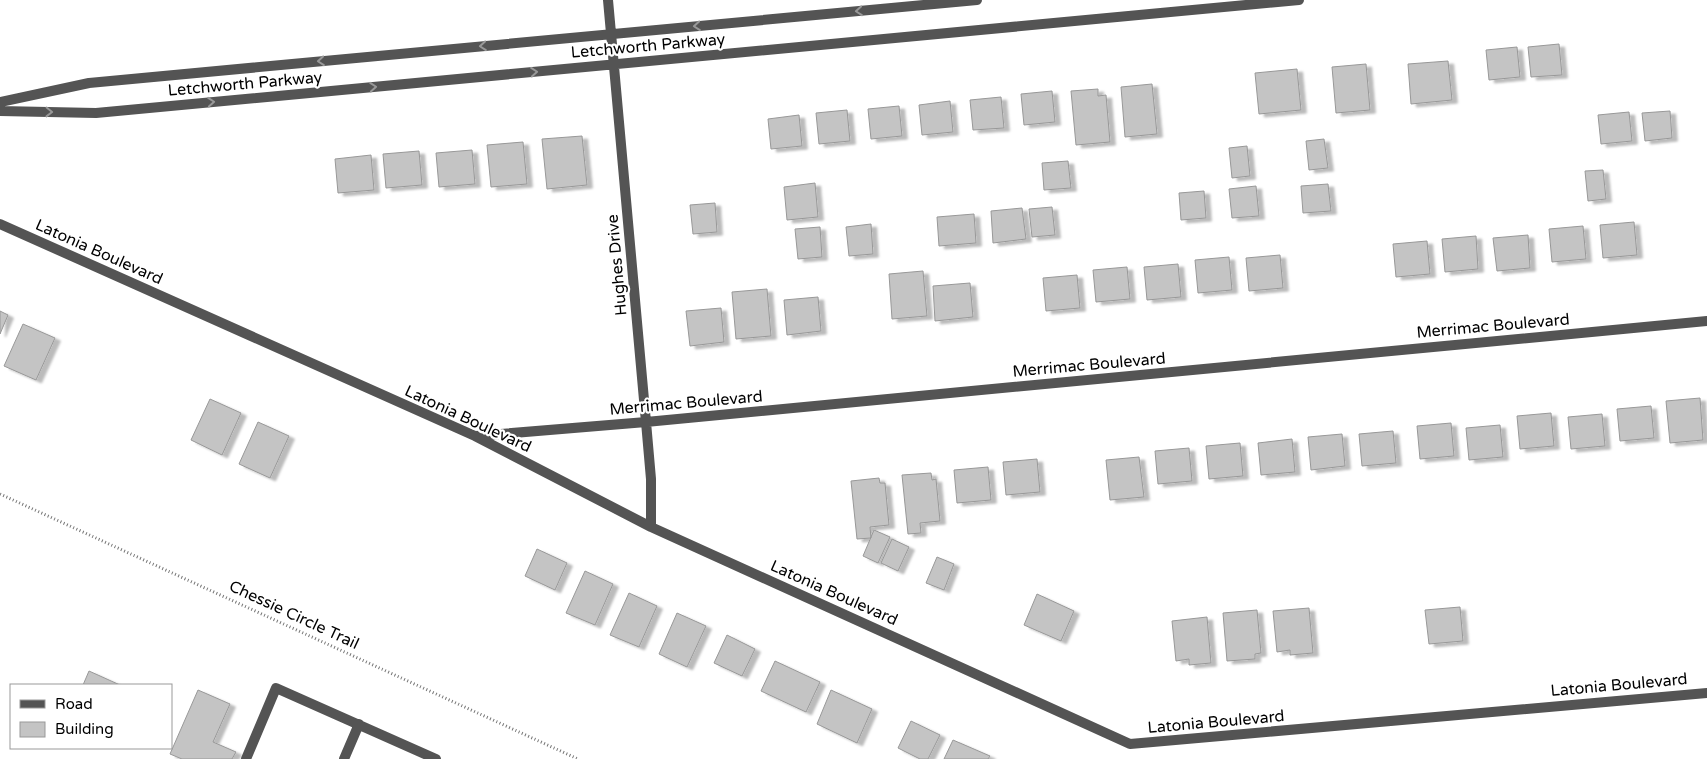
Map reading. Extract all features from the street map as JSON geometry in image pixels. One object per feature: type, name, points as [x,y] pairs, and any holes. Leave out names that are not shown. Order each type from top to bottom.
[{"type":"street","name":"Hughes Drive","points":[[608,0],[651,479],[651,527]]},
{"type":"street","name":"Letchworth Parkway","points":[[0,102],[89,84],[977,0]]},
{"type":"street","name":"Letchworth Parkway","points":[[0,111],[96,113],[1299,0]]},
{"type":"street","name":"Latonia Boulevard","points":[[0,224],[475,436],[651,527],[1130,744],[1707,692]]},
{"type":"street","name":"Merrimac Boulevard","points":[[475,436],[646,422],[1707,321]]},
{"type":"street","points":[[246,759],[276,688],[436,759]]},
{"type":"street","points":[[344,759],[359,724]]},
{"type":"path","name":"Chessie Circle Trail","points":[[0,494],[578,759]]},
{"type":"building","points":[[1559,44],[1562,75],[1531,77],[1528,47]]},
{"type":"building","points":[[1517,47],[1520,77],[1489,80],[1486,50]]},
{"type":"building","points":[[1448,61],[1452,100],[1411,104],[1408,64]]},
{"type":"building","points":[[1366,64],[1370,110],[1336,113],[1332,67]]},
{"type":"building","points":[[1297,69],[1301,110],[1259,114],[1255,73]]},
{"type":"building","points":[[1152,84],[1157,134],[1125,137],[1121,87]]},
{"type":"building","points":[[1098,89],[1098,96],[1106,95],[1110,142],[1076,145],[1071,91]]},
{"type":"building","points":[[1052,91],[1055,122],[1024,125],[1021,94]]},
{"type":"building","points":[[1001,97],[1004,128],[973,130],[970,100]]},
{"type":"building","points":[[950,101],[953,132],[922,135],[919,105]]},
{"type":"building","points":[[899,106],[902,136],[871,139],[868,109]]},
{"type":"building","points":[[847,110],[850,141],[819,144],[816,113]]},
{"type":"building","points":[[1670,111],[1672,138],[1645,141],[1642,113]]},
{"type":"building","points":[[1629,112],[1632,141],[1601,144],[1598,115]]},
{"type":"building","points":[[799,115],[802,146],[771,149],[768,119]]},
{"type":"building","points":[[582,136],[587,185],[547,189],[542,139]]},
{"type":"building","points":[[1324,139],[1328,168],[1309,170],[1306,141]]},
{"type":"building","points":[[523,142],[527,184],[491,187],[487,145]]},
{"type":"building","points":[[1247,146],[1250,176],[1232,178],[1229,148]]},
{"type":"building","points":[[472,150],[475,184],[439,187],[436,153]]},
{"type":"building","points":[[419,151],[422,185],[386,188],[383,154]]},
{"type":"building","points":[[371,155],[374,190],[338,193],[335,159]]},
{"type":"building","points":[[1068,161],[1071,188],[1044,190],[1042,163]]},
{"type":"building","points":[[1603,170],[1606,199],[1588,201],[1585,171]]},
{"type":"building","points":[[815,183],[818,217],[787,220],[784,187]]},
{"type":"building","points":[[1328,184],[1331,211],[1303,213],[1301,186]]},
{"type":"building","points":[[1256,186],[1259,216],[1232,218],[1229,189]]},
{"type":"building","points":[[1204,191],[1206,218],[1181,220],[1179,193]]},
{"type":"building","points":[[715,203],[717,232],[693,234],[690,205]]},
{"type":"building","points":[[1052,207],[1055,235],[1032,237],[1029,209]]},
{"type":"building","points":[[1022,208],[1026,239],[993,243],[991,211]]},
{"type":"building","points":[[974,214],[976,243],[939,246],[937,217]]},
{"type":"building","points":[[1634,222],[1637,255],[1603,258],[1600,225]]},
{"type":"building","points":[[871,224],[873,254],[849,256],[846,227]]},
{"type":"building","points":[[1583,226],[1586,259],[1552,262],[1549,229]]},
{"type":"building","points":[[820,227],[822,257],[798,259],[795,229]]},
{"type":"building","points":[[1528,235],[1530,268],[1497,271],[1493,238]]},
{"type":"building","points":[[1476,236],[1478,269],[1445,272],[1442,239]]},
{"type":"building","points":[[1427,241],[1430,274],[1396,277],[1393,244]]},
{"type":"building","points":[[1280,255],[1283,288],[1249,291],[1246,258]]},
{"type":"building","points":[[1229,257],[1232,290],[1198,293],[1195,260]]},
{"type":"building","points":[[1178,264],[1181,297],[1147,300],[1144,267]]},
{"type":"building","points":[[1127,267],[1130,299],[1096,302],[1093,270]]},
{"type":"building","points":[[923,271],[927,316],[892,319],[889,274]]},
{"type":"building","points":[[1077,275],[1080,308],[1046,311],[1043,278]]},
{"type":"building","points":[[970,283],[973,317],[935,321],[933,286]]},
{"type":"building","points":[[767,289],[771,336],[736,339],[732,292]]},
{"type":"building","points":[[818,297],[821,331],[787,335],[784,300]]},
{"type":"building","points":[[721,308],[724,342],[690,346],[686,311]]},
{"type":"building","points":[[0,311],[8,315],[0,334]]},
{"type":"building","points":[[23,324],[55,338],[36,380],[4,366]]},
{"type":"building","points":[[1700,398],[1703,440],[1670,443],[1666,401]]},
{"type":"building","points":[[210,399],[241,413],[222,455],[191,440]]},
{"type":"building","points":[[1651,406],[1654,438],[1620,441],[1617,409]]},
{"type":"building","points":[[1551,413],[1554,446],[1520,449],[1517,416]]},
{"type":"building","points":[[1602,414],[1605,446],[1571,449],[1568,417]]},
{"type":"building","points":[[258,422],[289,436],[270,478],[239,464]]},
{"type":"building","points":[[1451,423],[1454,456],[1420,459],[1417,426]]},
{"type":"building","points":[[1500,425],[1503,457],[1469,460],[1466,428]]},
{"type":"building","points":[[1393,431],[1396,463],[1362,466],[1359,434]]},
{"type":"building","points":[[1342,434],[1345,466],[1311,470],[1308,437]]},
{"type":"building","points":[[1292,439],[1295,472],[1261,475],[1258,443]]},
{"type":"building","points":[[1240,443],[1243,476],[1209,479],[1206,446]]},
{"type":"building","points":[[1189,448],[1192,481],[1158,484],[1155,451]]},
{"type":"building","points":[[1139,457],[1144,497],[1110,500],[1106,460]]},
{"type":"building","points":[[1037,459],[1040,492],[1006,495],[1003,462]]},
{"type":"building","points":[[988,467],[991,500],[957,503],[954,470]]},
{"type":"building","points":[[931,473],[932,480],[936,479],[940,521],[920,523],[921,533],[908,534],[902,475]]},
{"type":"building","points":[[879,478],[880,483],[885,483],[889,525],[870,527],[871,538],[857,539],[851,481]]},
{"type":"building","points":[[874,530],[890,537],[878,563],[863,556]]},
{"type":"building","points":[[892,539],[909,547],[898,571],[881,563]]},
{"type":"building","points":[[537,549],[567,563],[555,590],[525,576]]},
{"type":"building","points":[[937,557],[954,564],[944,590],[926,583]]},
{"type":"building","points":[[585,571],[613,584],[595,625],[566,613]]},
{"type":"building","points":[[629,593],[657,606],[639,647],[610,635]]},
{"type":"building","points":[[1037,594],[1074,611],[1061,641],[1024,625]]},
{"type":"building","points":[[1460,607],[1463,641],[1429,644],[1425,610]]},
{"type":"building","points":[[1309,608],[1313,653],[1290,655],[1290,650],[1277,652],[1273,611]]},
{"type":"building","points":[[1257,610],[1261,653],[1255,654],[1255,659],[1227,661],[1223,613]]},
{"type":"building","points":[[677,613],[706,626],[687,667],[659,654]]},
{"type":"building","points":[[1207,617],[1211,663],[1189,665],[1189,659],[1176,661],[1172,621]]},
{"type":"building","points":[[727,635],[755,649],[742,676],[714,663]]},
{"type":"building","points":[[775,661],[820,682],[806,712],[761,691]]},
{"type":"building","points":[[89,671],[118,684],[83,684]]},
{"type":"building","points":[[198,690],[230,704],[213,742],[236,752],[232,759],[182,759],[170,754]]},
{"type":"building","points":[[831,690],[872,709],[857,743],[817,724]]},
{"type":"building","points":[[911,721],[940,735],[928,759],[920,759],[898,748]]},
{"type":"building","points":[[953,740],[990,756],[988,759],[944,759]]}]
